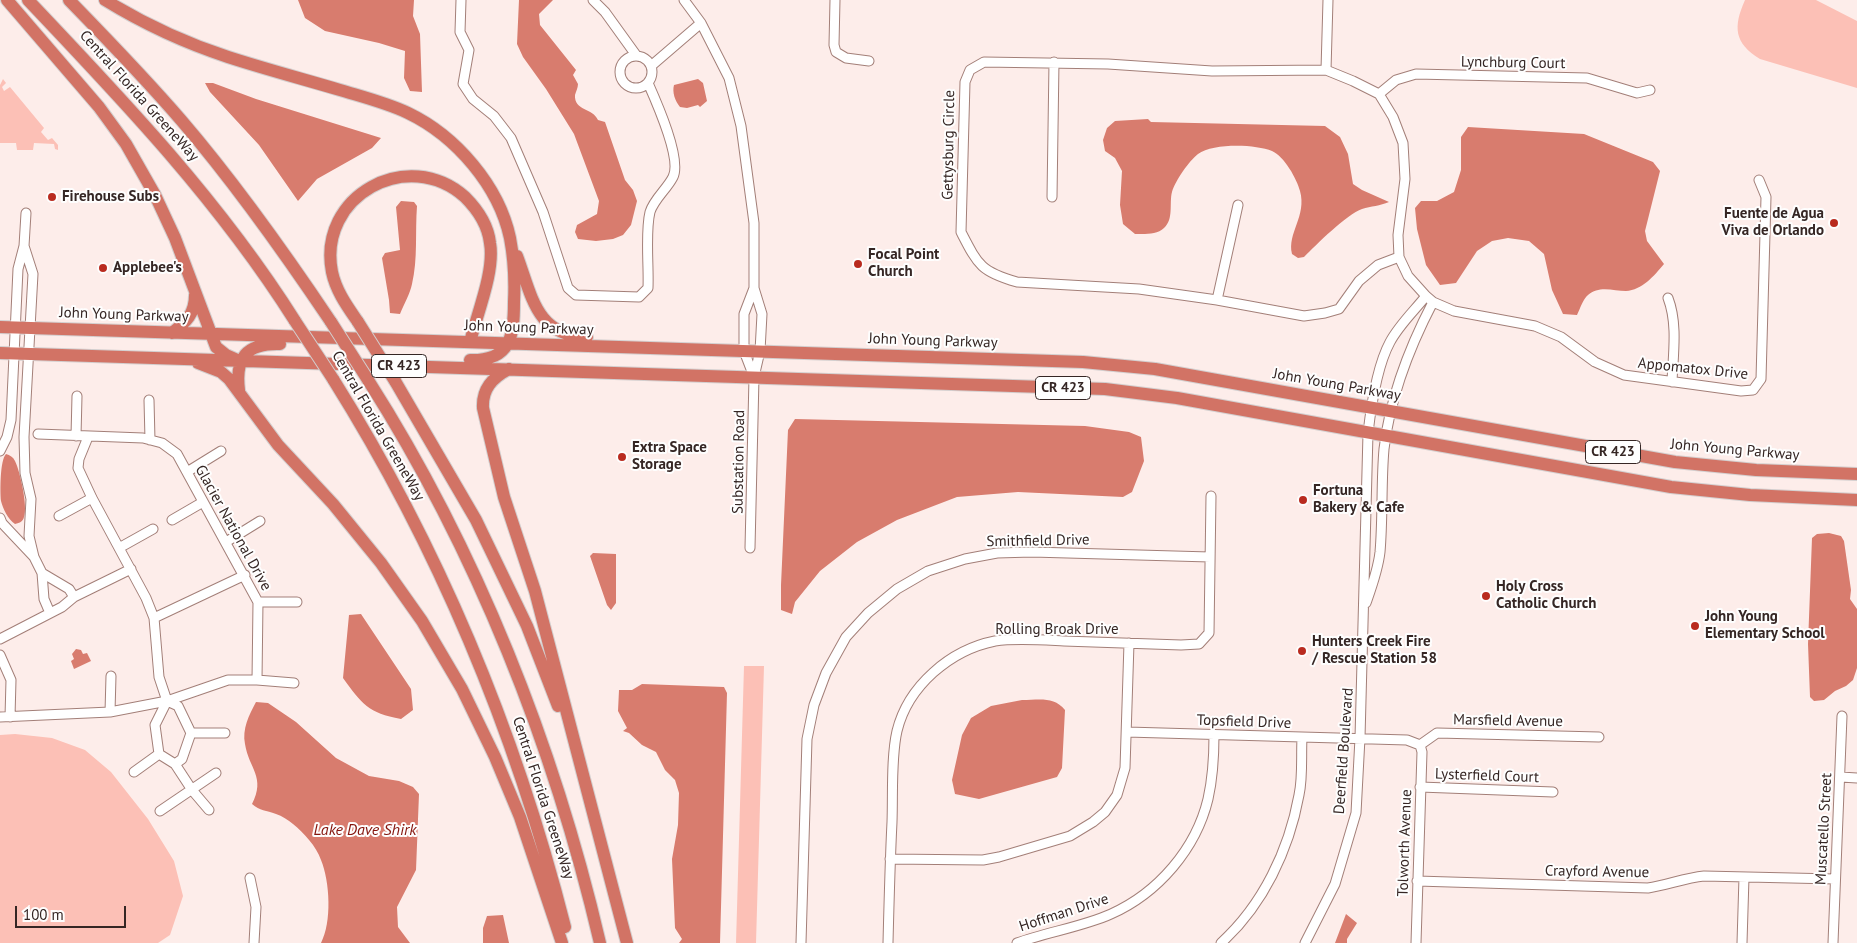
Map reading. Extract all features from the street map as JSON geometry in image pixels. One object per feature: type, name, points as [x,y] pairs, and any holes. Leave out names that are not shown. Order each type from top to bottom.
[{"type":"highway","points":[[7,0],[99,107],[126,144],[155,196],[174,238],[216,347],[226,355],[240,360]]},
{"type":"highway","name":"Central Florida GreeneWay","points":[[28,0],[133,110],[184,170],[257,264],[357,417],[412,518],[451,598],[479,662],[504,728],[532,812],[550,869],[569,943]]},
{"type":"highway","name":"Central Florida GreeneWay","points":[[69,0],[154,90],[207,151],[281,247],[331,322],[405,441],[444,513],[511,660],[564,812],[600,943]]},
{"type":"highway","points":[[105,0],[162,31],[211,51],[376,101],[410,114],[449,141],[472,164],[493,195],[502,214],[540,316],[558,332],[574,337],[668,340],[703,350]]},
{"type":"highway","points":[[470,342],[490,268],[491,254],[487,230],[479,214],[471,203],[459,193],[440,182],[419,176],[404,176],[391,179],[365,191],[351,202],[335,229],[330,259],[332,273],[342,299],[395,381],[476,520],[528,626],[578,756]]},
{"type":"highway","points":[[296,362],[314,355],[483,361],[493,358],[509,343],[513,334],[515,279],[510,238]]},
{"type":"highway","points":[[172,333],[188,319],[195,303],[195,290]]},
{"type":"highway","name":"John Young Parkway","points":[[0,327],[1083,362],[1156,369],[1675,462],[1756,470],[1857,474]]},
{"type":"highway","points":[[239,390],[237,377],[240,360],[256,346],[263,344],[396,347],[422,340]]},
{"type":"highway","name":"CR 423","points":[[6,353],[1105,389],[1177,398],[1670,487],[1750,496],[1857,500]]},
{"type":"highway","points":[[187,359],[221,372],[239,390],[278,445],[333,504],[381,563],[422,621],[457,681],[495,757],[520,817],[562,943]]},
{"type":"highway","points":[[509,369],[487,385],[482,398],[483,408],[504,497],[535,591],[627,943]]},
{"type":"street","points":[[461,0],[460,32],[469,50],[463,84],[473,99],[494,116],[511,138],[543,212],[568,288],[576,295],[639,297],[648,288],[649,222],[651,210],[674,175],[674,152],[657,102],[648,83]]},
{"type":"street","points":[[593,0],[636,55],[645,58],[651,66],[652,75],[648,83],[644,86],[633,88],[623,83],[620,78],[620,67],[626,58],[636,55]]},
{"type":"street","points":[[684,0],[701,23],[729,78],[741,126],[754,223],[754,288],[762,314],[760,351],[754,377]]},
{"type":"street","points":[[835,0],[834,45],[836,52],[846,58],[869,61]]},
{"type":"street","points":[[1326,70],[1328,0]]},
{"type":"street","points":[[651,66],[701,23]]},
{"type":"street","name":"Gettysburg Circle","points":[[1379,94],[1326,70],[1267,69],[1212,71],[1054,62],[984,62],[970,70],[965,82],[961,232],[971,252],[983,269],[999,277],[1017,282],[1097,286],[1217,300],[1304,316],[1338,309],[1359,281],[1378,265],[1399,257]]},
{"type":"street","points":[[1052,197],[1054,62]]},
{"type":"street","name":"Lynchburg Court","points":[[1379,94],[1396,80],[1416,74],[1587,78],[1637,93],[1650,90]]},
{"type":"street","points":[[1379,94],[1393,117],[1403,143],[1405,179],[1398,235],[1399,257],[1408,276],[1429,299]]},
{"type":"street","name":"Appomatox Drive","points":[[1429,299],[1454,310],[1535,326],[1561,337],[1595,362],[1624,375],[1741,391],[1753,390],[1760,379],[1766,197],[1759,180]]},
{"type":"street","points":[[1217,300],[1238,205]]},
{"type":"street","points":[[0,451],[8,437],[11,420],[6,353],[15,328],[18,269],[24,246],[26,213]]},
{"type":"street","points":[[24,246],[33,274],[31,328],[27,354],[24,440],[25,473],[31,499],[29,536],[34,557],[42,572],[44,599],[50,613]]},
{"type":"street","points":[[754,288],[744,314],[744,351],[754,377]]},
{"type":"street","points":[[1668,298],[1674,321],[1672,382]]},
{"type":"street","name":"Deerfield Boulevard","points":[[1305,943],[1335,884],[1356,813],[1360,738],[1368,433],[1371,407],[1389,343],[1399,329],[1429,299]]},
{"type":"street","name":"Deerfield Boulevard","points":[[1364,611],[1376,576],[1380,552],[1386,436],[1403,369],[1429,299]]},
{"type":"street","points":[[1399,329],[1415,336]]},
{"type":"street","name":"Substation Road","points":[[750,548],[754,377]]},
{"type":"street","points":[[76,436],[77,396]]},
{"type":"street","points":[[149,400],[150,440]]},
{"type":"street","name":"Glacier National Drive","points":[[38,434],[143,438],[162,443],[178,454],[258,602],[257,680]]},
{"type":"street","points":[[8,437],[24,440]]},
{"type":"street","points":[[88,437],[79,459],[78,468],[146,598],[154,618],[160,677],[167,701],[155,725],[159,754]]},
{"type":"street","points":[[187,472],[221,451]]},
{"type":"street","name":"Rolling Broak Drive","points":[[888,943],[894,763],[897,732],[905,709],[916,691],[936,670],[954,658],[996,641],[1044,640],[1199,644],[1209,633],[1211,496]]},
{"type":"street","points":[[60,516],[92,498]]},
{"type":"street","points":[[172,520],[203,502]]},
{"type":"street","points":[[0,518],[2,523],[34,557]]},
{"type":"street","points":[[226,542],[260,521]]},
{"type":"street","points":[[119,548],[153,529]]},
{"type":"street","name":"Smithfield Drive","points":[[801,943],[807,739],[814,705],[826,673],[846,637],[868,613],[897,589],[928,571],[973,557],[997,553],[1032,552],[1210,557]]},
{"type":"street","points":[[0,639],[131,569]]},
{"type":"street","points":[[42,572],[69,589],[74,598]]},
{"type":"street","points":[[154,618],[245,575]]},
{"type":"street","points":[[258,602],[297,602]]},
{"type":"street","points":[[890,859],[983,860],[999,857],[1070,836],[1105,812],[1117,795],[1125,768],[1129,643]]},
{"type":"street","points":[[0,655],[11,680],[10,717]]},
{"type":"street","points":[[110,712],[111,676]]},
{"type":"street","points":[[0,717],[110,712],[167,701],[228,680],[294,683]]},
{"type":"street","points":[[167,701],[178,706],[191,733],[182,759],[175,764]]},
{"type":"street","name":"Muscatello Street","points":[[1833,943],[1842,716]]},
{"type":"street","name":"Topsfield Drive","points":[[1127,732],[1360,738]]},
{"type":"street","points":[[191,733],[225,733]]},
{"type":"street","name":"Marsfield Avenue","points":[[1420,745],[1437,733],[1599,737]]},
{"type":"street","name":"Hoffman Drive","points":[[1017,943],[1110,915],[1145,894],[1162,879],[1192,840],[1202,816],[1208,799],[1214,768],[1214,734]]},
{"type":"street","points":[[1221,943],[1246,915],[1264,889],[1280,859],[1300,794],[1302,738]]},
{"type":"street","points":[[1360,738],[1408,740],[1420,745]]},
{"type":"street","name":"Tolworth Avenue","points":[[1416,943],[1422,752],[1420,745]]},
{"type":"street","points":[[159,754],[175,764],[192,790],[209,810]]},
{"type":"street","points":[[134,772],[159,754]]},
{"type":"street","points":[[160,811],[216,773]]},
{"type":"street","points":[[1841,778],[1857,778]]},
{"type":"street","name":"Lysterfield Court","points":[[1420,787],[1553,792]]},
{"type":"street","name":"Crayford Avenue","points":[[1417,881],[1648,888],[1661,886],[1688,877],[1704,876],[1835,879]]},
{"type":"street","points":[[1742,943],[1744,877]]},
{"type":"street","points":[[250,878],[256,907],[254,943]]},
{"type":"shaded area","points":[[1745,0],[1816,0],[1857,21],[1857,88],[1760,59],[1751,53],[1745,47],[1738,34],[1739,18]]},
{"type":"shaded area","points":[[3,79],[6,83],[2,87],[4,91],[10,87],[44,128],[41,132],[48,140],[52,138],[58,145],[58,150],[55,149],[54,144],[34,143],[33,150],[17,150],[16,143],[0,143],[0,85]]},
{"type":"shaded area","points":[[744,666],[764,666],[756,943],[736,943]]},
{"type":"shaded area","points":[[15,734],[52,738],[85,750],[111,772],[148,819],[174,861],[183,896],[170,935],[158,943],[0,943],[0,735]]},
{"type":"water","points":[[298,0],[414,0],[413,16],[420,34],[422,92],[410,91],[404,78],[405,51],[325,31],[305,18]]},
{"type":"water","points":[[519,0],[553,0],[539,14],[540,25],[576,70],[573,75],[578,84],[575,95],[577,104],[596,116],[598,120],[605,122],[625,180],[633,190],[637,201],[631,225],[623,235],[613,239],[596,241],[578,239],[575,232],[577,225],[597,214],[599,201],[574,134],[546,89],[523,57],[517,44]]},
{"type":"water","points":[[698,79],[703,83],[707,101],[700,107],[698,105],[687,108],[680,107],[674,96],[674,85]]},
{"type":"water","points":[[205,83],[213,83],[256,99],[381,138],[372,148],[317,179],[298,201],[259,145],[210,92]]},
{"type":"water","points":[[1148,119],[1151,122],[1325,126],[1340,137],[1348,154],[1353,184],[1389,202],[1356,212],[1332,230],[1304,257],[1298,258],[1292,254],[1291,246],[1301,208],[1301,200],[1300,191],[1293,174],[1281,158],[1272,151],[1255,147],[1224,146],[1205,150],[1194,157],[1187,166],[1174,187],[1171,196],[1170,216],[1164,228],[1154,233],[1135,234],[1123,224],[1120,205],[1122,171],[1115,158],[1105,151],[1103,140],[1107,128],[1115,121]]},
{"type":"water","points":[[1468,127],[1584,134],[1653,162],[1660,171],[1645,231],[1647,241],[1664,264],[1652,278],[1632,290],[1602,289],[1592,292],[1585,299],[1577,315],[1563,314],[1552,290],[1544,254],[1529,241],[1508,238],[1492,241],[1477,251],[1456,283],[1440,285],[1426,265],[1417,229],[1415,208],[1421,201],[1437,201],[1454,192],[1461,170],[1461,137]]},
{"type":"water","points":[[401,201],[414,202],[417,206],[414,275],[410,292],[400,314],[390,313],[382,258],[385,253],[400,250],[396,207]]},
{"type":"water","points":[[795,419],[1085,426],[1129,432],[1141,437],[1144,461],[1132,492],[1123,497],[1018,492],[957,497],[897,520],[857,542],[820,571],[795,602],[792,614],[781,610],[781,585],[788,430]]},
{"type":"water","points":[[6,454],[15,461],[24,498],[24,518],[21,522],[15,524],[6,514],[1,501],[2,469]]},
{"type":"water","points":[[1829,533],[1841,536],[1844,541],[1851,590],[1850,599],[1857,609],[1857,668],[1853,680],[1846,686],[1835,691],[1824,700],[1814,701],[1810,697],[1808,644],[1812,538],[1817,534]]},
{"type":"water","points":[[593,553],[616,554],[616,603],[611,610],[607,605],[590,556]]},
{"type":"water","points":[[361,614],[411,689],[413,710],[401,719],[381,714],[367,706],[355,695],[343,678],[349,615]]},
{"type":"water","points":[[76,649],[81,650],[83,654],[87,653],[91,661],[74,669],[71,661],[74,659],[72,654]]},
{"type":"water","points":[[642,684],[724,687],[727,693],[720,943],[679,943],[682,939],[675,928],[672,859],[678,825],[679,793],[675,780],[665,770],[656,752],[642,745],[629,733],[623,731],[627,728],[618,711],[619,690],[632,690]]},
{"type":"water","points":[[1040,699],[1051,701],[1065,710],[1062,768],[1057,777],[979,799],[955,794],[952,780],[962,735],[971,718],[991,706],[1022,700]]},
{"type":"water","name":"Lake Dave Shirk","points":[[256,702],[268,703],[296,722],[336,758],[369,776],[399,781],[413,787],[419,794],[416,870],[397,907],[398,927],[410,943],[321,943],[327,924],[328,890],[319,855],[309,840],[291,823],[252,804],[256,795],[257,780],[247,753],[244,733]]},
{"type":"water","points":[[1346,914],[1357,923],[1347,939],[1347,943],[1335,943]]},
{"type":"water","points":[[503,915],[509,943],[483,943],[483,928],[487,916]]},
{"type":"place","name":"Firehouse Subs","points":[[52,197]]},
{"type":"place","name":"Fuente de Agua Viva de Orlando","points":[[1834,223]]},
{"type":"place","name":"Focal Point Church","points":[[858,264]]},
{"type":"place","name":"Applebee's","points":[[103,268]]},
{"type":"place","name":"Extra Space Storage","points":[[622,457]]},
{"type":"place","name":"Fortuna Bakery & Cafe","points":[[1303,500]]},
{"type":"place","name":"Holy Cross Catholic Church","points":[[1486,596]]},
{"type":"place","name":"John Young Elementary School","points":[[1695,626]]},
{"type":"place","name":"Hunters Creek Fire / Rescue Station 58","points":[[1302,651]]}]
